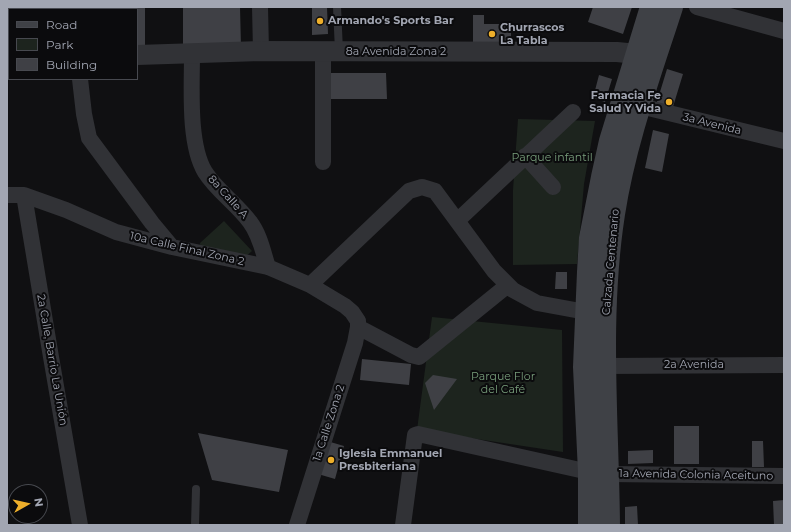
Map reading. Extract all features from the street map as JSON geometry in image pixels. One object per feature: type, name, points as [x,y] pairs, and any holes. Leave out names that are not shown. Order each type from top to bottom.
[{"type":"main road","name":"Calzada Centenario","points":[[589,525],[599,473],[607,280],[614,214],[620,180],[640,106],[651,7]]},
{"type":"main road","name":"Calzada Centenario","points":[[609,525],[599,473],[584,367],[590,245],[595,210],[610,141],[646,57],[672,7]]},
{"type":"street","points":[[260,7],[261,52]]},
{"type":"street","points":[[697,7],[784,31]]},
{"type":"street","name":"8a Avenida Zona 2","points":[[138,55],[261,52],[617,52],[646,57]]},
{"type":"street","points":[[323,162],[331,52]]},
{"type":"street","name":"8a Calle A","points":[[192,54],[194,138],[198,156],[205,171],[216,186],[250,222],[258,234],[268,267]]},
{"type":"street","points":[[80,80],[84,114],[89,138],[152,223],[172,247]]},
{"type":"street","name":"3a Avenida","points":[[640,106],[784,141]]},
{"type":"street","points":[[457,221],[573,112]]},
{"type":"street","points":[[525,156],[553,187]]},
{"type":"street","points":[[310,285],[409,192],[422,187],[435,191],[494,271],[513,290],[537,303],[586,312]]},
{"type":"street","name":"10a Calle Final Zona 2","points":[[7,195],[24,195],[66,210],[116,232],[172,247],[268,267],[310,285],[345,306],[352,312],[358,324]]},
{"type":"street","name":"2a Calle, Barrio La Unión","points":[[24,195],[50,357],[80,525]]},
{"type":"street","points":[[358,324],[411,355],[419,357],[508,285]]},
{"type":"street","name":"1a Calle Zona 2","points":[[297,525],[355,343],[358,324]]},
{"type":"street","name":"2a Avenida","points":[[604,366],[784,365]]},
{"type":"street","name":"1a Avenida Colonia Aceituno","points":[[403,525],[415,435],[418,434],[599,473],[784,476]]},
{"type":"lane","points":[[331,52],[337,7]]},
{"type":"lane","points":[[195,525],[196,489]]},
{"type":"green space","name":"Parque infantil","points":[[518,119],[595,121],[584,184],[577,264],[513,265],[513,190]]},
{"type":"green space","points":[[224,221],[252,251],[244,258],[201,250],[200,243]]},
{"type":"green space","name":"Parque Flor del Café","points":[[432,317],[562,330],[563,452],[417,430]]},
{"type":"building","points":[[145,7],[145,50],[138,50],[138,8],[128,8]]},
{"type":"building","points":[[183,7],[240,7],[241,47],[183,47]]},
{"type":"building","name":"Armando's Sports Bar","points":[[312,7],[327,7],[328,34],[312,35]]},
{"type":"building","points":[[593,7],[632,7],[623,34],[588,22]]},
{"type":"building","name":"Churrascos La Tabla","points":[[473,15],[484,15],[484,24],[511,24],[511,44],[473,44]]},
{"type":"building","points":[[667,69],[683,74],[672,110],[656,105]]},
{"type":"building","points":[[331,73],[386,73],[387,99],[331,99]]},
{"type":"building","points":[[599,75],[612,79],[605,102],[593,98]]},
{"type":"building","points":[[653,130],[669,134],[662,172],[645,168]]},
{"type":"building","points":[[556,272],[567,272],[567,289],[555,289]]},
{"type":"building","points":[[362,359],[411,364],[409,385],[360,380]]},
{"type":"building","points":[[433,375],[457,379],[434,410],[425,383]]},
{"type":"building","points":[[674,426],[699,426],[699,464],[674,464]]},
{"type":"building","points":[[198,433],[288,450],[279,492],[212,480]]},
{"type":"building","name":"Iglesia Emmanuel Presbiteriana","points":[[327,441],[344,446],[335,479],[318,474]]},
{"type":"building","points":[[752,441],[763,441],[764,467],[752,467]]},
{"type":"building","points":[[653,450],[653,463],[628,464],[628,451]]},
{"type":"building","points":[[784,500],[784,525],[774,525],[773,501]]},
{"type":"building","points":[[637,506],[638,525],[625,525],[625,507]]},
{"type":"place","name":"Armando's Sports Bar","points":[[320,21]]},
{"type":"place","name":"Churrascos La Tabla","points":[[492,34]]},
{"type":"place","name":"Farmacia Fe Salud Y Vida","points":[[669,102]]},
{"type":"place","name":"Iglesia Emmanuel Presbiteriana","points":[[331,460]]}]
